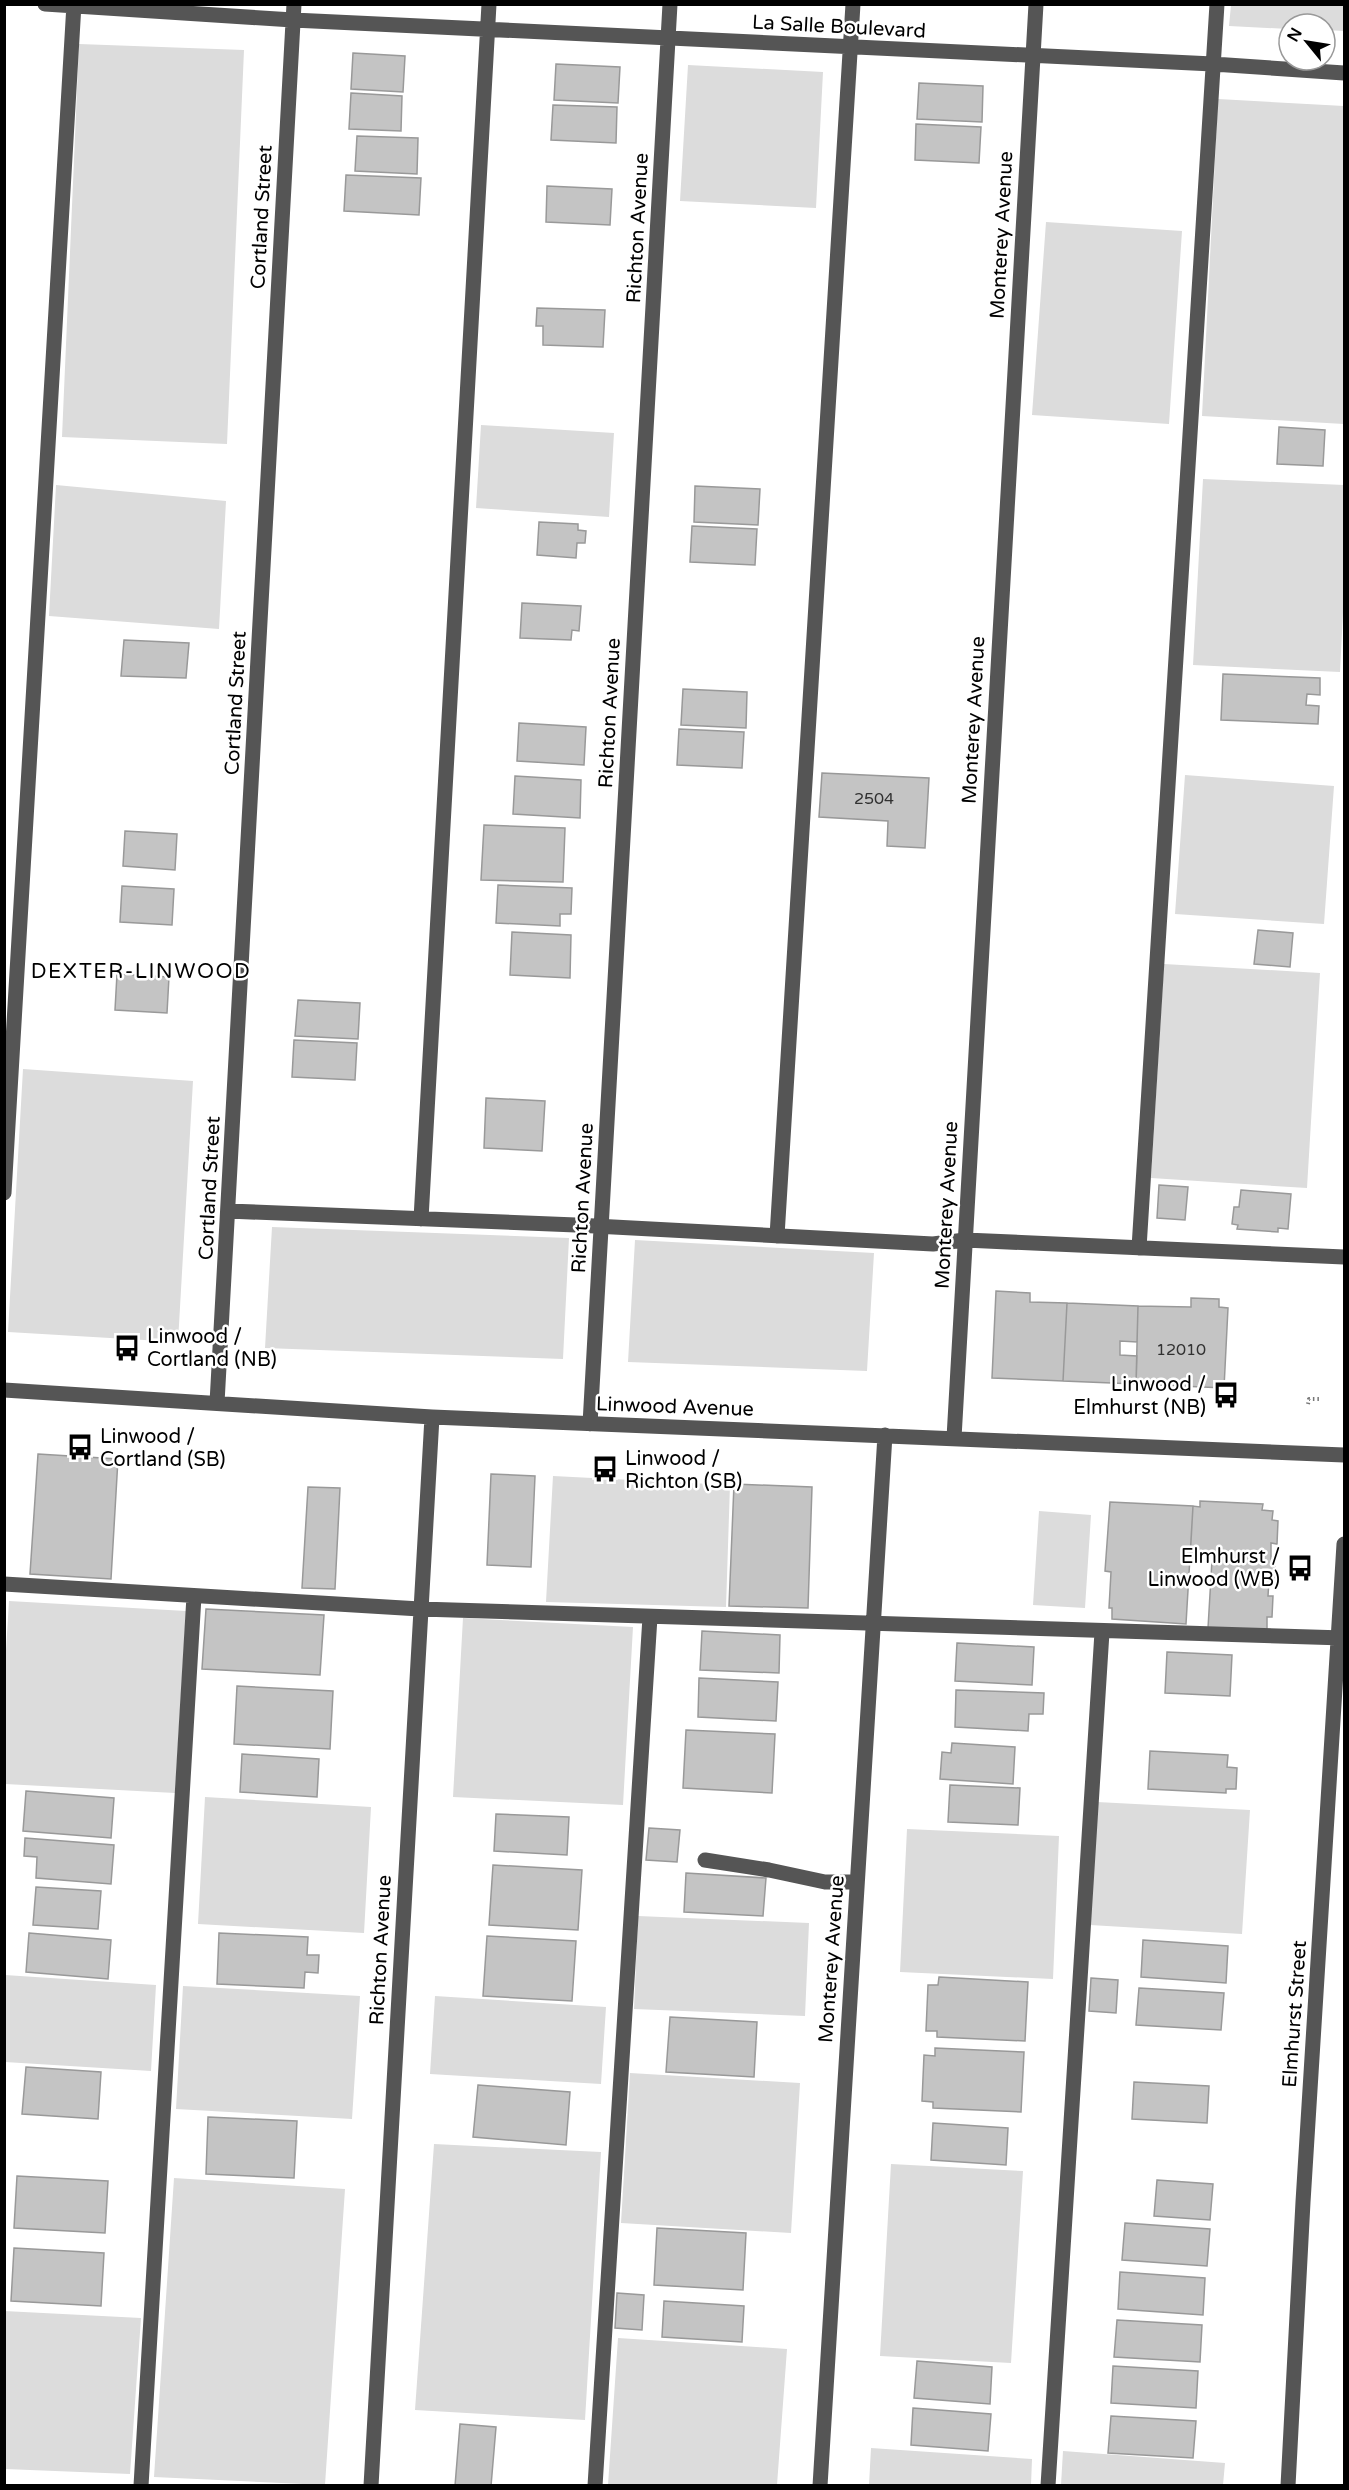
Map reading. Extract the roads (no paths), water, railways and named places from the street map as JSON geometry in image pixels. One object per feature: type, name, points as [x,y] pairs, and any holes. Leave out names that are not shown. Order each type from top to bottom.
[{"type":"street","name":"La Salle Boulevard","points":[[45,4],[293,20],[1213,64],[1344,73]]},
{"type":"street","name":"Cortland Street","points":[[218,1403],[294,4]]},
{"type":"street","points":[[421,1219],[489,4]]},
{"type":"street","name":"Richton Avenue","points":[[590,1424],[670,4]]},
{"type":"street","points":[[777,1236],[853,4]]},
{"type":"street","name":"Monterey Avenue","points":[[954,1438],[1036,4]]},
{"type":"street","points":[[1139,1248],[1217,4]]},
{"type":"street","points":[[4,1193],[74,6]]},
{"type":"street","points":[[228,1211],[933,1244],[965,1240],[1344,1257]]},
{"type":"street","name":"Linwood Avenue","points":[[4,1390],[432,1417],[1344,1455]]},
{"type":"street","name":"Richton Avenue","points":[[371,2486],[432,1417]]},
{"type":"street","name":"Monterey Avenue","points":[[820,2486],[885,1436]]},
{"type":"street","name":"Elmhurst Street","points":[[1288,2486],[1303,2202],[1341,1638],[1344,1544]]},
{"type":"street","points":[[4,1584],[420,1609],[1341,1638]]},
{"type":"street","points":[[141,2486],[194,1596]]},
{"type":"street","points":[[595,2486],[650,1617]]},
{"type":"street","points":[[1048,2486],[1102,1632]]},
{"type":"street","points":[[705,1860],[825,1882],[857,1882]]},
{"type":"place","name":"Linwood / Cortland (NB)","points":[[127,1348]]},
{"type":"place","name":"Linwood / Elmhurst (NB)","points":[[1226,1395]]},
{"type":"place","name":"Linwood / Cortland (SB)","points":[[80,1447]]},
{"type":"place","name":"Linwood / Richton (SB)","points":[[605,1469]]},
{"type":"place","name":"Elmhurst / Linwood (WB)","points":[[1300,1568]]},
{"type":"district","name":"DEXTER-LINWOOD","points":[[141,971]]}]
